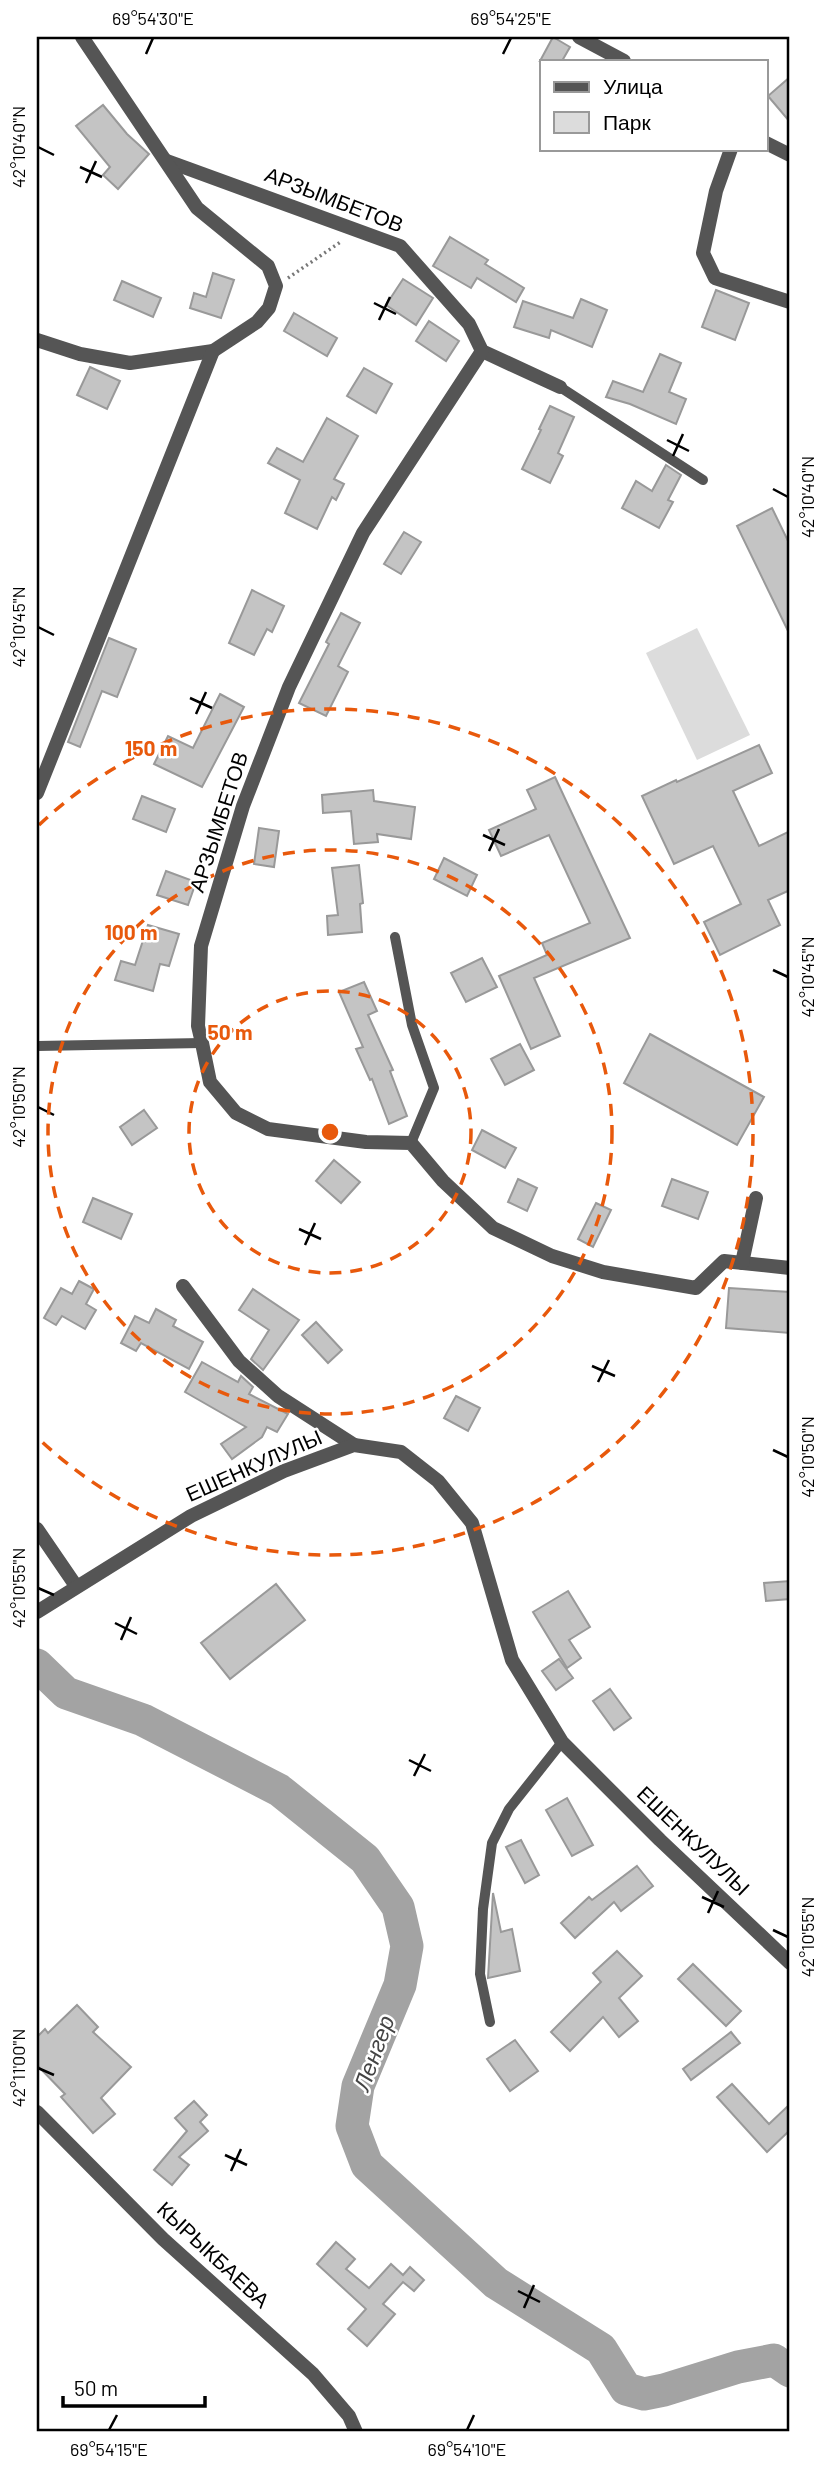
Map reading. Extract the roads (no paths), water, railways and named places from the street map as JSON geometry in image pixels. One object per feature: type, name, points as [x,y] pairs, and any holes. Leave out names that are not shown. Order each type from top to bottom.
[{"type":"street","points":[[37,340],[80,354],[130,363],[213,351],[257,322],[269,308],[276,286],[268,266],[197,208],[82,37]]},
{"type":"street","points":[[579,37],[622,60]]},
{"type":"street","points":[[768,144],[790,155]]},
{"type":"street","points":[[731,150],[716,191],[703,253],[715,278],[790,302]]},
{"type":"street","name":"АРЗЫМБЕТОВ","points":[[167,161],[400,246],[469,324],[482,351],[363,533],[289,687],[243,806],[201,946],[198,1026],[210,1082],[236,1113],[268,1129],[366,1142],[411,1143]]},
{"type":"street","points":[[37,793],[213,351]]},
{"type":"street","points":[[482,351],[560,387]]},
{"type":"street","points":[[411,1143],[443,1181],[493,1228],[552,1256],[603,1272],[696,1288],[724,1261],[790,1268]]},
{"type":"street","points":[[742,1263],[756,1198]]},
{"type":"street","points":[[183,1286],[239,1362],[278,1396],[354,1445]]},
{"type":"street","name":"ЕШЕНКУЛУЛЫ","points":[[37,1612],[191,1516],[284,1471],[354,1445],[401,1452],[438,1480],[472,1522],[512,1660],[562,1742],[660,1840],[790,1963]]},
{"type":"street","points":[[37,1529],[76,1586]]},
{"type":"street","name":"КЫРЫКБАЕВА","points":[[37,2112],[163,2239],[313,2374],[349,2417],[356,2432]]},
{"type":"lane","points":[[560,387],[703,480]]},
{"type":"lane","points":[[395,937],[412,1025],[434,1088],[411,1143]]},
{"type":"lane","points":[[37,1046],[202,1043]]},
{"type":"lane","points":[[491,2022],[480,1973],[483,1909],[492,1843],[509,1810],[562,1742]]},
{"type":"waterway","name":"Ленгер","points":[[37,1665],[66,1693],[143,1720],[279,1790],[365,1859],[398,1907],[407,1946],[400,1985],[358,2086],[352,2126],[367,2165],[496,2283],[601,2349],[626,2389],[644,2394],[738,2367],[774,2360],[790,2371]]}]
